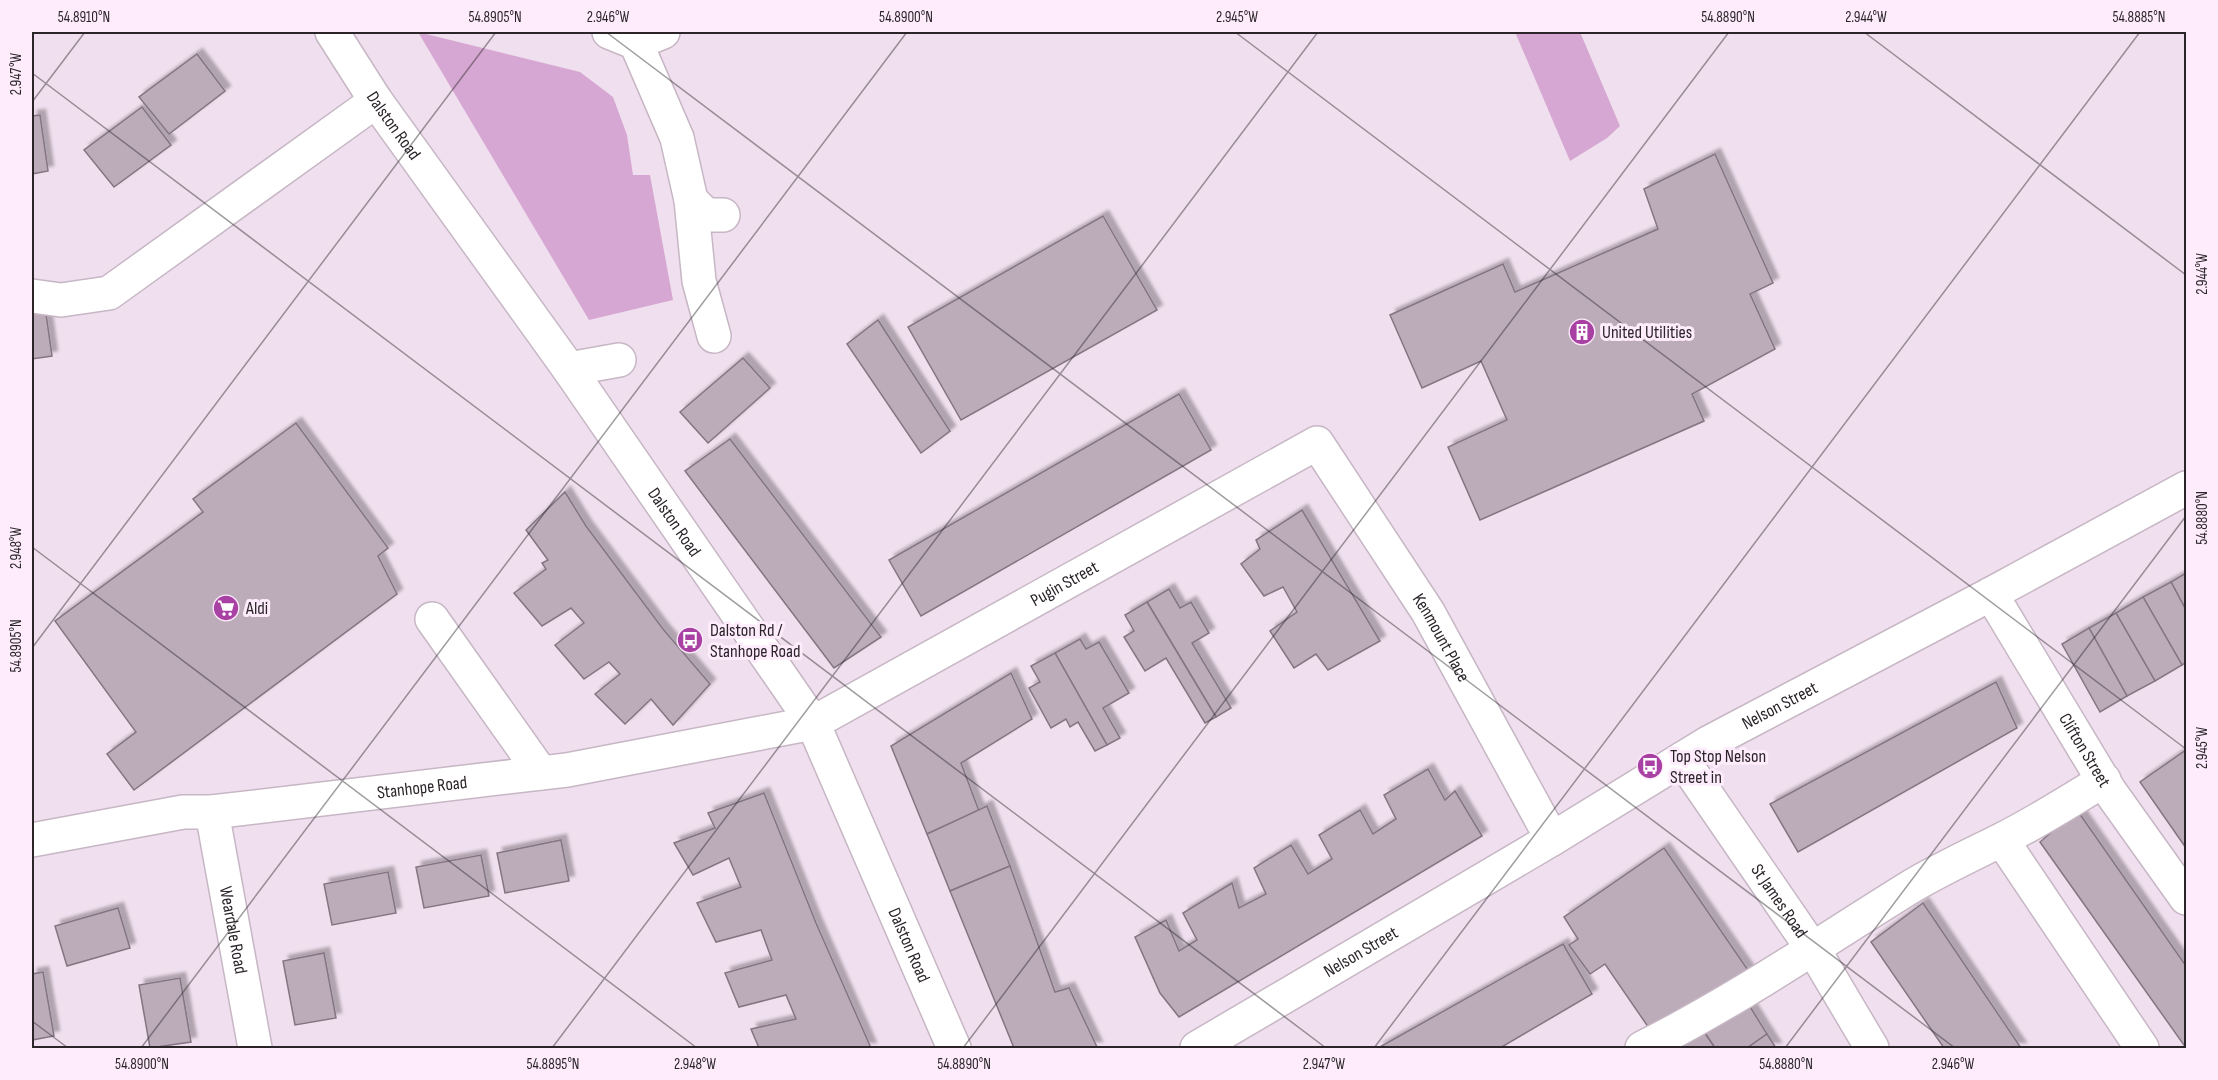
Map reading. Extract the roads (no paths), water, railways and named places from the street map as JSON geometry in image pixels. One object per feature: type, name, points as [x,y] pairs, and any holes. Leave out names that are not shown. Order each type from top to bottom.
[{"type":"street","name":"Dalston Road","points":[[332,32],[376,101],[570,369],[813,723],[954,1048]]},
{"type":"street","points":[[636,35],[677,138],[691,201],[699,281],[714,336]]},
{"type":"street","points":[[32,296],[61,300],[109,293],[376,101]]},
{"type":"street","points":[[691,201],[706,214],[723,215]]},
{"type":"street","points":[[570,369],[619,360]]},
{"type":"street","name":"Pugin Street","points":[[813,723],[1317,443]]},
{"type":"street","name":"Kenmount Place","points":[[1317,443],[1428,612],[1552,839]]},
{"type":"street","name":"Nelson Street","points":[[1197,1048],[1552,839],[1708,743],[2187,488]]},
{"type":"street","name":"Clifton Street","points":[[1991,594],[2104,780],[2187,898]]},
{"type":"street","points":[[432,619],[541,773]]},
{"type":"street","name":"Stanhope Road","points":[[32,840],[183,812],[212,812],[590,766],[813,723]]},
{"type":"street","name":"St James Road","points":[[1682,759],[1813,949],[1872,1048]]},
{"type":"street","points":[[1642,1048],[1686,1027],[1914,885],[1972,853],[2002,840],[2104,780]]},
{"type":"street","name":"Weardale Road","points":[[212,812],[255,1048]]},
{"type":"street","points":[[2002,840],[2142,1048]]},
{"type":"place","name":"United Utilities","points":[[1582,332]]},
{"type":"place","name":"Aldi","points":[[226,608]]},
{"type":"place","name":"Dalston Rd / Stanhope Road","points":[[690,640]]},
{"type":"place","name":"Top Stop Nelson Street in","points":[[1650,766]]}]
